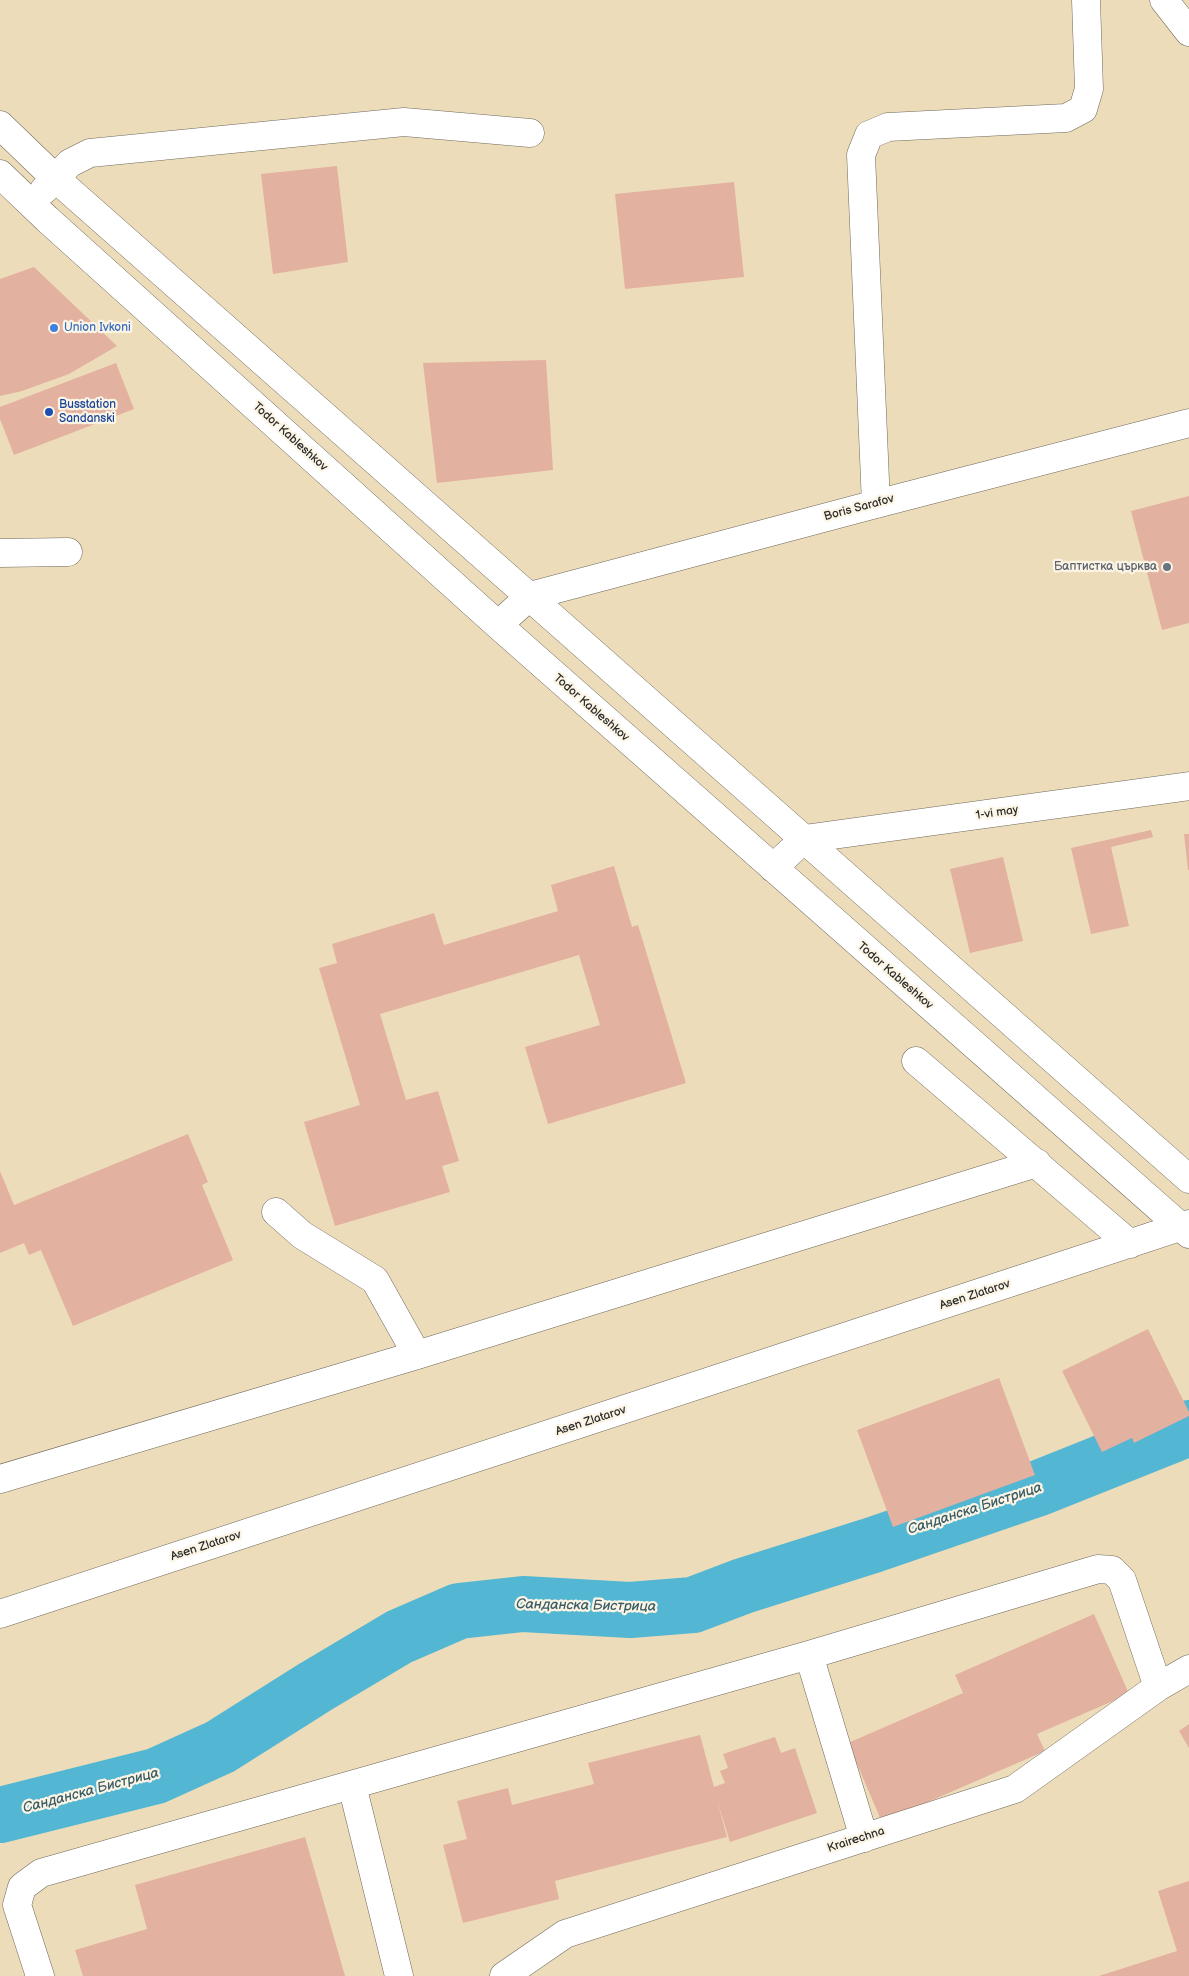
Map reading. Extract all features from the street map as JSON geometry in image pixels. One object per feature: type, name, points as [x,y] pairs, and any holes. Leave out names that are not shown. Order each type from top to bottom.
[{"type":"street","points":[[876,504],[860,155],[868,135],[888,127],[1066,118],[1083,109],[1089,89],[1086,0]]},
{"type":"street","points":[[1164,0],[1189,32]]},
{"type":"street","points":[[31,204],[70,163],[90,153],[404,122],[530,133]]},
{"type":"street","points":[[0,125],[55,178],[1189,1179]]},
{"type":"street","name":"Todor Kableshkov","points":[[0,174],[498,625],[1186,1229]]},
{"type":"street","name":"Boris Sarafov","points":[[530,596],[1189,423]]},
{"type":"street","points":[[0,553],[68,552]]},
{"type":"street","points":[[498,625],[530,596]]},
{"type":"street","name":"1-vi may","points":[[804,839],[1189,786]]},
{"type":"street","points":[[773,868],[804,839]]},
{"type":"street","points":[[916,1061],[1130,1244]]},
{"type":"street","points":[[0,1479],[417,1355],[1037,1163]]},
{"type":"street","points":[[276,1212],[302,1235],[375,1280],[417,1355]]},
{"type":"street","name":"Asen Zlatarov","points":[[0,1614],[1130,1244],[1186,1229]]},
{"type":"street","points":[[40,1976],[17,1905],[22,1887],[41,1873],[809,1655],[1098,1569],[1112,1570],[1122,1580],[1158,1687]]},
{"type":"street","points":[[809,1655],[864,1838]]},
{"type":"street","name":"Krairechna","points":[[504,1976],[565,1934],[1015,1789],[1158,1687],[1189,1669]]},
{"type":"street","points":[[352,1785],[399,1976]]},
{"type":"building","points":[[337,166],[348,262],[273,274],[261,174]]},
{"type":"building","points":[[734,182],[744,277],[625,289],[615,194]]},
{"type":"building","points":[[34,267],[117,346],[69,374],[22,391],[0,396],[0,279]]},
{"type":"building","points":[[546,360],[553,470],[437,483],[423,363]]},
{"type":"building","points":[[116,363],[134,409],[14,455],[0,419],[0,407]]},
{"type":"building","name":"Баптистка църква","points":[[1189,496],[1189,623],[1162,630],[1131,511]]},
{"type":"building","points":[[1151,830],[1153,837],[1111,847],[1129,926],[1091,934],[1071,848]]},
{"type":"building","points":[[1184,834],[1189,834],[1189,870],[1188,870]]},
{"type":"building","points":[[1003,857],[1023,941],[970,953],[950,869]]},
{"type":"building","points":[[614,866],[632,927],[638,925],[686,1083],[548,1124],[525,1047],[600,1025],[579,955],[380,1014],[406,1100],[438,1091],[459,1161],[442,1166],[450,1192],[335,1226],[304,1122],[360,1105],[319,968],[337,963],[332,944],[434,913],[444,945],[558,911],[551,885]]},
{"type":"building","points":[[188,1134],[208,1182],[202,1185],[233,1260],[73,1326],[41,1250],[29,1255],[24,1243],[0,1253],[0,1171],[14,1205]]},
{"type":"building","points":[[1148,1329],[1189,1412],[1189,1416],[1134,1443],[1132,1438],[1102,1452],[1062,1371]]},
{"type":"building","points":[[999,1378],[1035,1475],[893,1527],[857,1430]]},
{"type":"building","points":[[1094,1614],[1129,1694],[1037,1734],[1045,1751],[898,1815],[881,1820],[848,1743],[963,1693],[955,1675]]},
{"type":"building","points":[[1189,1724],[1189,1748],[1179,1731]]},
{"type":"building","points":[[700,1735],[714,1787],[725,1783],[720,1771],[728,1768],[723,1754],[775,1737],[781,1753],[795,1748],[817,1813],[730,1842],[717,1800],[727,1837],[555,1881],[559,1899],[463,1923],[443,1845],[467,1839],[457,1801],[508,1788],[512,1805],[594,1784],[588,1763]]},
{"type":"building","points":[[305,1837],[345,1976],[83,1976],[75,1950],[147,1929],[135,1885]]},
{"type":"building","points":[[1189,1881],[1189,1976],[1099,1976],[1177,1951],[1158,1891]]},
{"type":"waterway","name":"Санданска Бистрица","points":[[0,1815],[156,1776],[220,1747],[399,1637],[459,1611],[523,1604],[630,1610],[693,1605],[743,1586],[873,1545],[1039,1488],[1189,1428]]},
{"type":"place","name":"Union Ivkoni","points":[[54,328]]},
{"type":"place","name":"Busstation Sandanski","points":[[49,412]]},
{"type":"place","name":"Баптистка църква","points":[[1167,567]]}]
